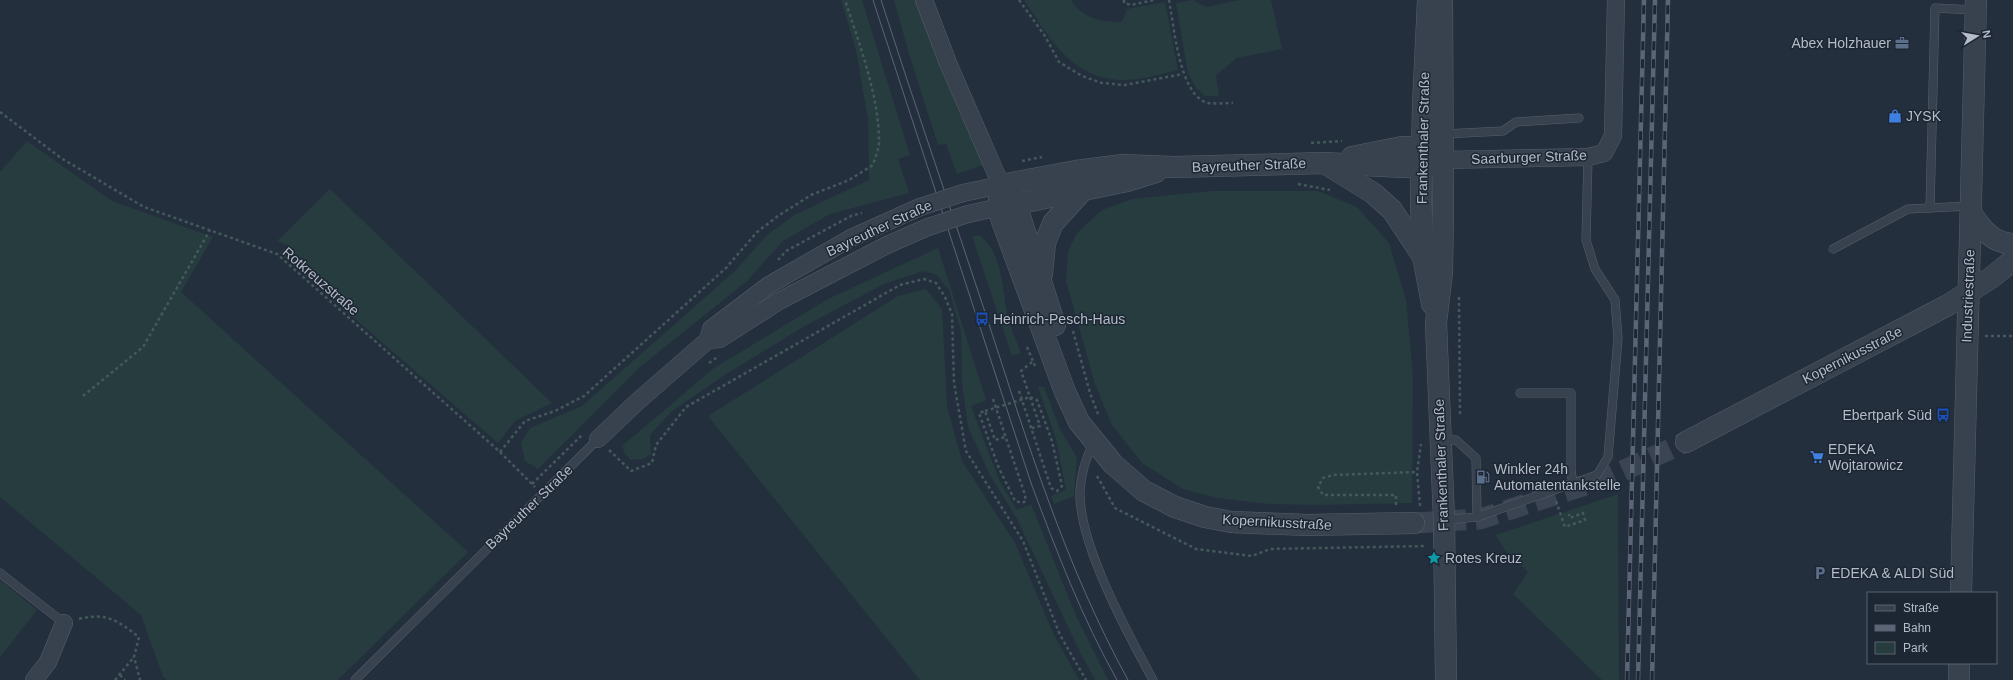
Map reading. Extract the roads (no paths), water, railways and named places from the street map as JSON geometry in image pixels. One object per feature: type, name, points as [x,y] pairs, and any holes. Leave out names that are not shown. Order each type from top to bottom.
[{"type":"street","points":[[924,0],[948,63],[1001,185]]},
{"type":"street","name":"Frankenthaler Straße","points":[[1428,0],[1422,157],[1423,256],[1436,323]]},
{"type":"street","name":"Frankenthaler Straße","points":[[1442,0],[1444,134],[1442,272],[1436,323],[1439,440],[1444,520],[1446,680]]},
{"type":"street","name":"Saarburger Straße","points":[[1444,160],[1588,157],[1604,152],[1613,136],[1616,0]]},
{"type":"street","name":"Industriestraße","points":[[1961,592],[1976,5]]},
{"type":"street","points":[[1422,157],[1444,160]]},
{"type":"street","name":"Bayreuther Straße","points":[[606,444],[638,401],[708,340],[711,328],[769,285],[851,238],[920,207],[963,193],[1001,185],[1076,171],[1123,165],[1174,167],[1324,163],[1388,167],[1422,157]]},
{"type":"street","points":[[1324,163],[1373,193],[1392,210],[1423,256]]},
{"type":"street","name":"Bayreuther Straße","points":[[708,340],[720,339],[779,301],[887,245],[928,227],[968,214],[1127,181],[1174,167]]},
{"type":"street","name":"Kopernikusstraße","points":[[1001,185],[1065,392],[1079,422],[1113,464],[1144,491],[1175,507],[1205,517],[1244,523],[1307,525],[1412,514]]},
{"type":"street","points":[[1041,283],[1045,243],[1053,224],[1083,190]]},
{"type":"street","name":"Kopernikusstraße","points":[[1007,205],[1041,283],[1094,442]]},
{"type":"street","points":[[1971,210],[1981,228],[1993,238],[1998,242],[2013,244]]},
{"type":"street","name":"Kopernikusstraße","points":[[1686,442],[1926,317],[1991,278],[2013,260]]},
{"type":"street","points":[[34,680],[48,662],[64,624]]},
{"type":"street","points":[[1959,664],[1959,680]]},
{"type":"lane","points":[[1930,208],[1934,8],[1976,5]]},
{"type":"lane","points":[[1444,134],[1503,131],[1516,122],[1579,118]]},
{"type":"lane","points":[[1444,520],[1477,517],[1597,475],[1608,457],[1618,338],[1615,300],[1594,270],[1586,240],[1588,157]]},
{"type":"lane","points":[[1833,249],[1908,209],[1930,208],[1971,210]]},
{"type":"lane","points":[[1520,393],[1571,393],[1571,470],[1573,484]]},
{"type":"lane","points":[[1439,440],[1476,458],[1477,517]]},
{"type":"lane","points":[[1094,442],[1086,456],[1080,491],[1082,518],[1093,552],[1114,605],[1153,680]]},
{"type":"lane","name":"Bayreuther Straße","points":[[355,680],[606,444]]},
{"type":"lane","points":[[0,573],[64,624]]},
{"type":"tunnel","points":[[1414,523],[1480,519],[1607,478],[1686,442]]},
{"type":"tram line","points":[[873,0],[1031,483],[1081,608],[1117,680]]},
{"type":"tram line","points":[[881,0],[1049,502],[1085,592],[1105,636],[1128,680]]},
{"type":"railway","points":[[1627,680],[1644,0]]},
{"type":"railway","points":[[1638,680],[1655,0]]},
{"type":"railway","points":[[1652,680],[1668,0]]},
{"type":"place","name":"Abex Holzhauer","points":[[1902,43]]},
{"type":"place","name":"JYSK","points":[[1895,116]]},
{"type":"place","name":"Heinrich-Pesch-Haus","points":[[982,319]]},
{"type":"place","name":"Ebertpark Süd","points":[[1943,415]]},
{"type":"place","name":"EDEKA Wojtarowicz","points":[[1817,457]]},
{"type":"place","name":"Winkler 24h Automatentankstelle","points":[[1483,477]]},
{"type":"place","name":"Rotes Kreuz","points":[[1434,558]]},
{"type":"place","name":"EDEKA & ALDI Süd","points":[[1820,573]]}]
